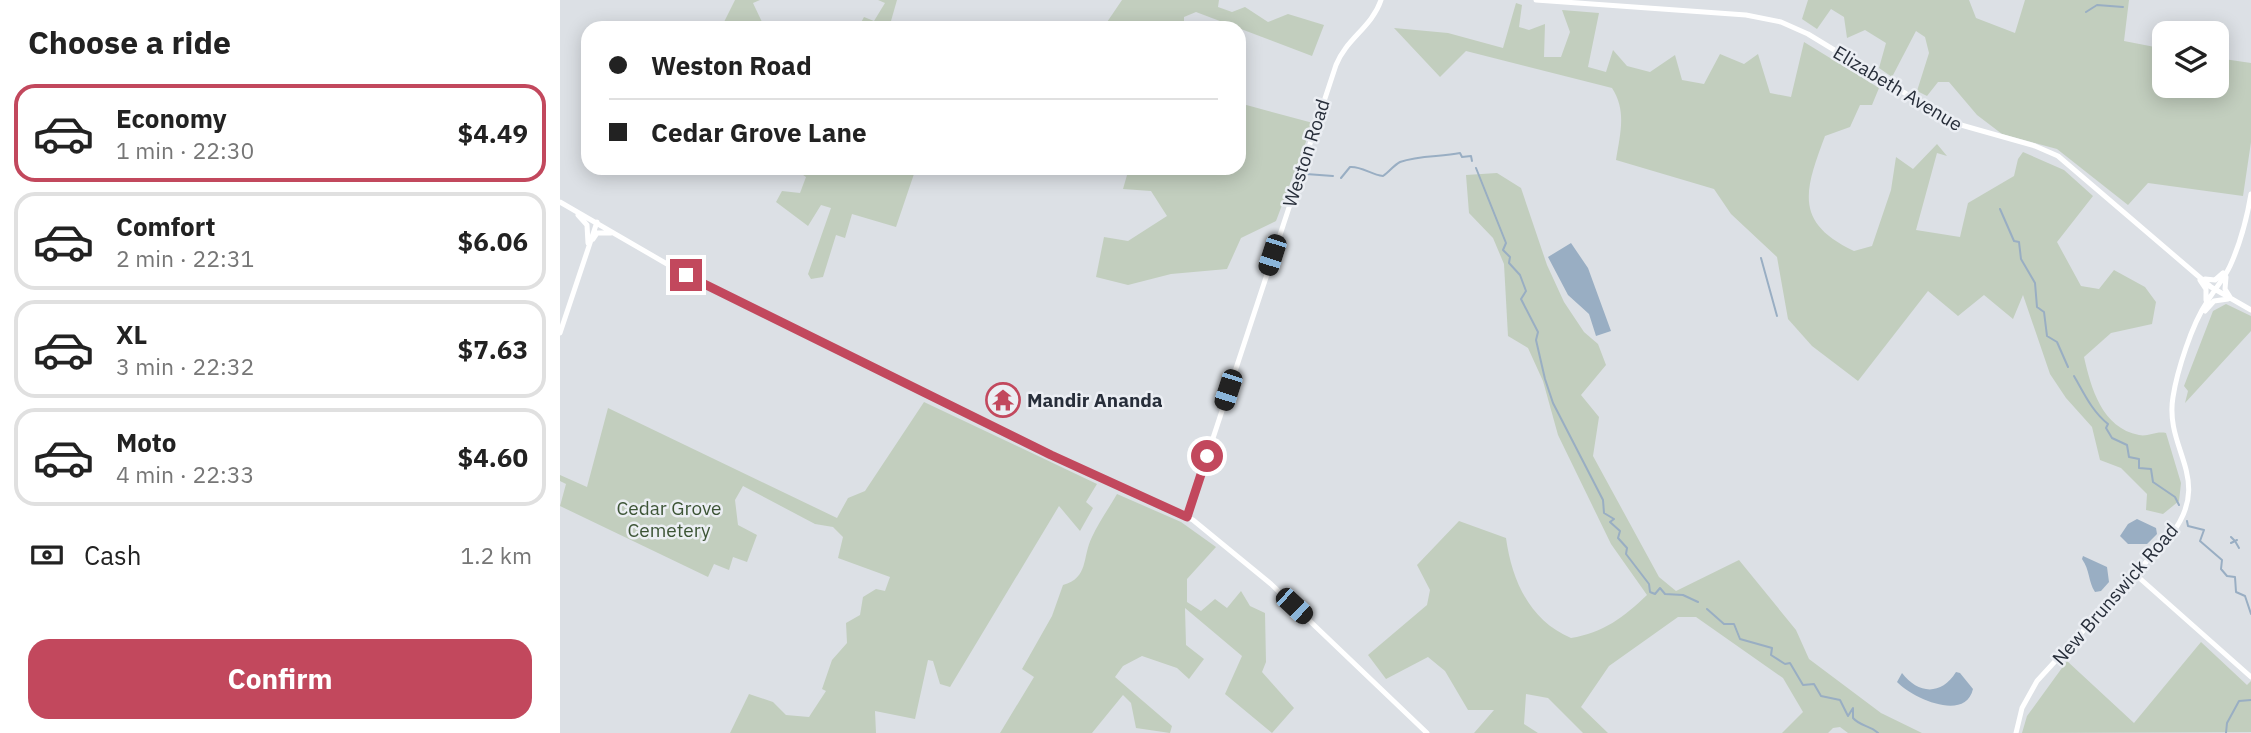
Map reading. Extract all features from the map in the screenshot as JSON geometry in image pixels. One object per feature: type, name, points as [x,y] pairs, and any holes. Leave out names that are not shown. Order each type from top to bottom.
[{"type":"street","name":"Weston Road","points":[[1187,517],[1336,65],[1347,44],[1373,18],[1381,0]]},
{"type":"street","name":"Elizabeth Avenue","points":[[1536,0],[1746,15],[1792,26],[1954,124],[2035,146],[2058,156],[2216,290],[2251,310]]},
{"type":"street","name":"New Brunswick Road","points":[[2016,733],[2024,701],[2037,681],[2175,530],[2187,502],[2188,470],[2174,427],[2172,407],[2175,389],[2200,314],[2231,263],[2247,218],[2251,194]]},
{"type":"street","points":[[560,203],[686,275],[1051,455],[1201,525],[1271,584],[1426,733]]},
{"type":"street","points":[[560,203],[582,218],[587,225],[588,248]]},
{"type":"street","points":[[560,333],[597,222]]},
{"type":"street","points":[[585,257],[595,234],[613,233]]},
{"type":"street","points":[[2207,301],[2201,278],[2218,279],[2231,263]]},
{"type":"street","points":[[2200,314],[2214,301],[2231,300],[2225,289],[2227,272]]},
{"type":"street","points":[[1193,499],[1194,514],[1201,525]]},
{"type":"street","points":[[2136,575],[2251,677]]},
{"type":"green space","points":[[735,0],[760,0],[753,3],[762,21],[724,21]]},
{"type":"green space","points":[[878,0],[897,0],[891,21],[874,21],[885,3]]},
{"type":"green space","points":[[1122,0],[1219,0],[1218,7],[1232,12],[1245,7],[1268,22],[1288,14],[1324,25],[1312,56],[1246,31],[1246,21],[1220,21],[1196,12],[1184,17],[1184,21],[1108,21]]},
{"type":"green space","points":[[1808,0],[1969,0],[1976,18],[2015,33],[2025,0],[2129,0],[2124,41],[2152,46],[2152,98],[2229,98],[2229,60],[2251,63],[2251,142],[2243,196],[2148,183],[2128,205],[2057,149],[2002,134],[1977,115],[1949,82],[1938,82],[1927,96],[1917,91],[1929,53],[1925,37],[1916,31],[1892,77],[1879,68],[1886,43],[1865,30],[1847,38],[1844,17],[1831,9],[1817,29],[1802,19]]},
{"type":"green space","points":[[1516,3],[1522,5],[1519,27],[1529,30],[1545,24],[1544,57],[1561,57],[1570,32],[1562,10],[1599,13],[1588,67],[1606,72],[1613,50],[1627,66],[1650,72],[1675,55],[1682,80],[1704,84],[1720,54],[1744,64],[1758,54],[1770,93],[1791,97],[1804,42],[1879,88],[1872,105],[1860,105],[1850,127],[1825,136],[1809,188],[1809,203],[1821,228],[1834,240],[1854,251],[1872,246],[1891,190],[1896,157],[1913,169],[1937,144],[1947,156],[1937,153],[1916,230],[1960,237],[1968,203],[2014,176],[2018,159],[2023,152],[2064,170],[2093,196],[2057,242],[2081,286],[2099,289],[2114,270],[2145,287],[2156,302],[2152,324],[2111,333],[2084,357],[2090,381],[2107,415],[2126,431],[2139,435],[2166,433],[2181,483],[2179,501],[2163,514],[2146,510],[2147,494],[2121,468],[2100,460],[2092,427],[2066,398],[2050,374],[2023,295],[2013,319],[1984,295],[1958,316],[1928,291],[1858,381],[1812,346],[1788,319],[1777,257],[1731,214],[1714,189],[1616,160],[1621,114],[1612,88],[1466,51],[1440,77],[1394,28],[1448,33],[1503,48]]},
{"type":"green space","points":[[1246,105],[1313,123],[1276,221],[1241,238],[1227,269],[1171,274],[1128,285],[1096,277],[1104,237],[1128,241],[1167,216],[1151,191],[1123,189],[1127,175],[1246,175]]},
{"type":"green space","points":[[1497,173],[1521,188],[1547,265],[1564,302],[1584,332],[1598,344],[1606,365],[1581,395],[1599,417],[1593,456],[1659,577],[1676,591],[1739,560],[1796,630],[1809,659],[1881,713],[1922,733],[1848,733],[1840,727],[1833,728],[1828,733],[1782,733],[1803,712],[1783,678],[1696,617],[1678,617],[1609,666],[1581,707],[1608,733],[1583,733],[1548,698],[1526,694],[1524,724],[1538,733],[1474,733],[1494,710],[1468,710],[1445,671],[1428,657],[1386,679],[1368,655],[1427,605],[1430,590],[1417,565],[1459,521],[1506,538],[1513,569],[1525,598],[1544,621],[1571,638],[1583,636],[1612,623],[1647,595],[1611,544],[1558,435],[1543,381],[1528,348],[1508,336],[1504,264],[1493,238],[1469,213],[1466,175]]},
{"type":"green space","points":[[803,175],[914,175],[896,227],[852,214],[845,238],[836,235],[823,277],[811,279],[808,274],[831,208],[821,205],[808,226],[776,202],[782,191],[800,193],[806,177]]},
{"type":"green space","points":[[2226,304],[2251,316],[2251,331],[2185,403],[2188,391],[2184,386],[2213,311]]},
{"type":"green space","name":"Cedar Grove Cemetery","points":[[924,402],[1097,484],[1086,502],[1093,508],[1080,531],[1059,506],[950,687],[940,684],[933,661],[928,660],[915,719],[875,711],[876,733],[730,733],[749,694],[773,702],[786,715],[809,717],[826,691],[822,689],[832,660],[847,643],[846,623],[860,615],[863,597],[876,589],[885,591],[890,577],[838,558],[843,537],[833,527],[815,524],[743,486],[735,500],[738,525],[757,535],[747,562],[733,557],[729,570],[714,564],[708,577],[560,506],[566,484],[560,481],[560,475],[587,487],[608,408],[837,518],[848,498],[865,491]]},
{"type":"green space","points":[[1117,494],[1181,522],[1216,547],[1187,579],[1187,602],[1201,611],[1215,599],[1227,608],[1241,591],[1250,606],[1265,613],[1266,662],[1262,672],[1294,708],[1272,733],[1225,694],[1242,656],[1185,608],[1186,645],[1204,659],[1189,679],[1177,668],[1142,656],[1123,666],[1115,677],[1172,726],[1170,733],[1136,728],[1131,703],[1123,695],[1092,733],[1000,733],[1034,677],[1022,669],[1052,616],[1063,585],[1071,582],[1081,572],[1092,537]]},
{"type":"green space","points":[[2201,642],[2247,685],[2251,681],[2251,732],[2022,733],[2027,716],[2067,661],[2134,723]]},
{"type":"water","points":[[1571,243],[1588,268],[1611,331],[1596,336],[1589,314],[1568,295],[1548,257]]},
{"type":"water","points":[[2137,519],[2156,528],[2157,534],[2147,544],[2128,544],[2120,536],[2128,524]]},
{"type":"water","points":[[2083,556],[2107,567],[2109,582],[2101,591],[2095,592]]},
{"type":"water","points":[[1956,672],[1960,673],[1973,689],[1968,699],[1949,706],[1925,700],[1897,682],[1902,673],[1922,688],[1937,688],[1950,680]]},
{"type":"waterway","points":[[2086,12],[2097,5],[2123,7]]},
{"type":"waterway","points":[[1341,178],[1350,167],[1383,176],[1400,162],[1422,157],[1460,153],[1462,157],[1471,156],[1472,161]]},
{"type":"waterway","points":[[1476,168],[1506,243],[1503,250],[1510,257],[1509,263],[1520,275],[1526,291],[1521,299],[1538,332],[1536,340],[1553,403],[1603,500],[1604,513],[1614,519],[1610,522],[1620,531],[1618,538],[1627,548],[1626,554],[1649,584],[1650,592],[1655,594],[1660,588],[1665,594],[1683,595],[1698,602]]},
{"type":"waterway","points":[[1306,174],[1333,176]]},
{"type":"waterway","points":[[2000,209],[2014,241],[2019,242],[2021,259],[2035,283],[2037,307],[2044,312],[2047,336],[2057,342],[2068,367]]},
{"type":"waterway","points":[[1761,258],[1777,316]]},
{"type":"waterway","points":[[2074,376],[2093,408],[2108,424],[2106,428],[2112,438],[2127,445],[2129,457],[2139,459],[2139,468],[2151,469],[2153,482],[2175,497],[2179,505]]},
{"type":"waterway","points":[[2187,521],[2188,526],[2204,530],[2200,541],[2222,560],[2221,569],[2227,576],[2235,577],[2236,592],[2245,596],[2251,614]]},
{"type":"waterway","points":[[2231,537],[2235,541],[2231,543]]},
{"type":"waterway","points":[[2237,540],[2235,541],[2239,548]]},
{"type":"waterway","points":[[1707,609],[1724,624],[1734,624],[1740,639],[1772,648],[1771,655],[1785,664],[1790,663],[1803,685],[1814,684],[1821,696],[1840,700],[1848,716],[1853,708],[1853,718],[1878,733]]},
{"type":"waterway","points":[[2226,733],[2227,723],[2239,701],[2251,700]]},
{"type":"place","name":"Mandir Ananda","points":[[1003,400]]},
{"type":"route","points":[[686,275],[1051,455],[1187,517],[1207,456]]}]
